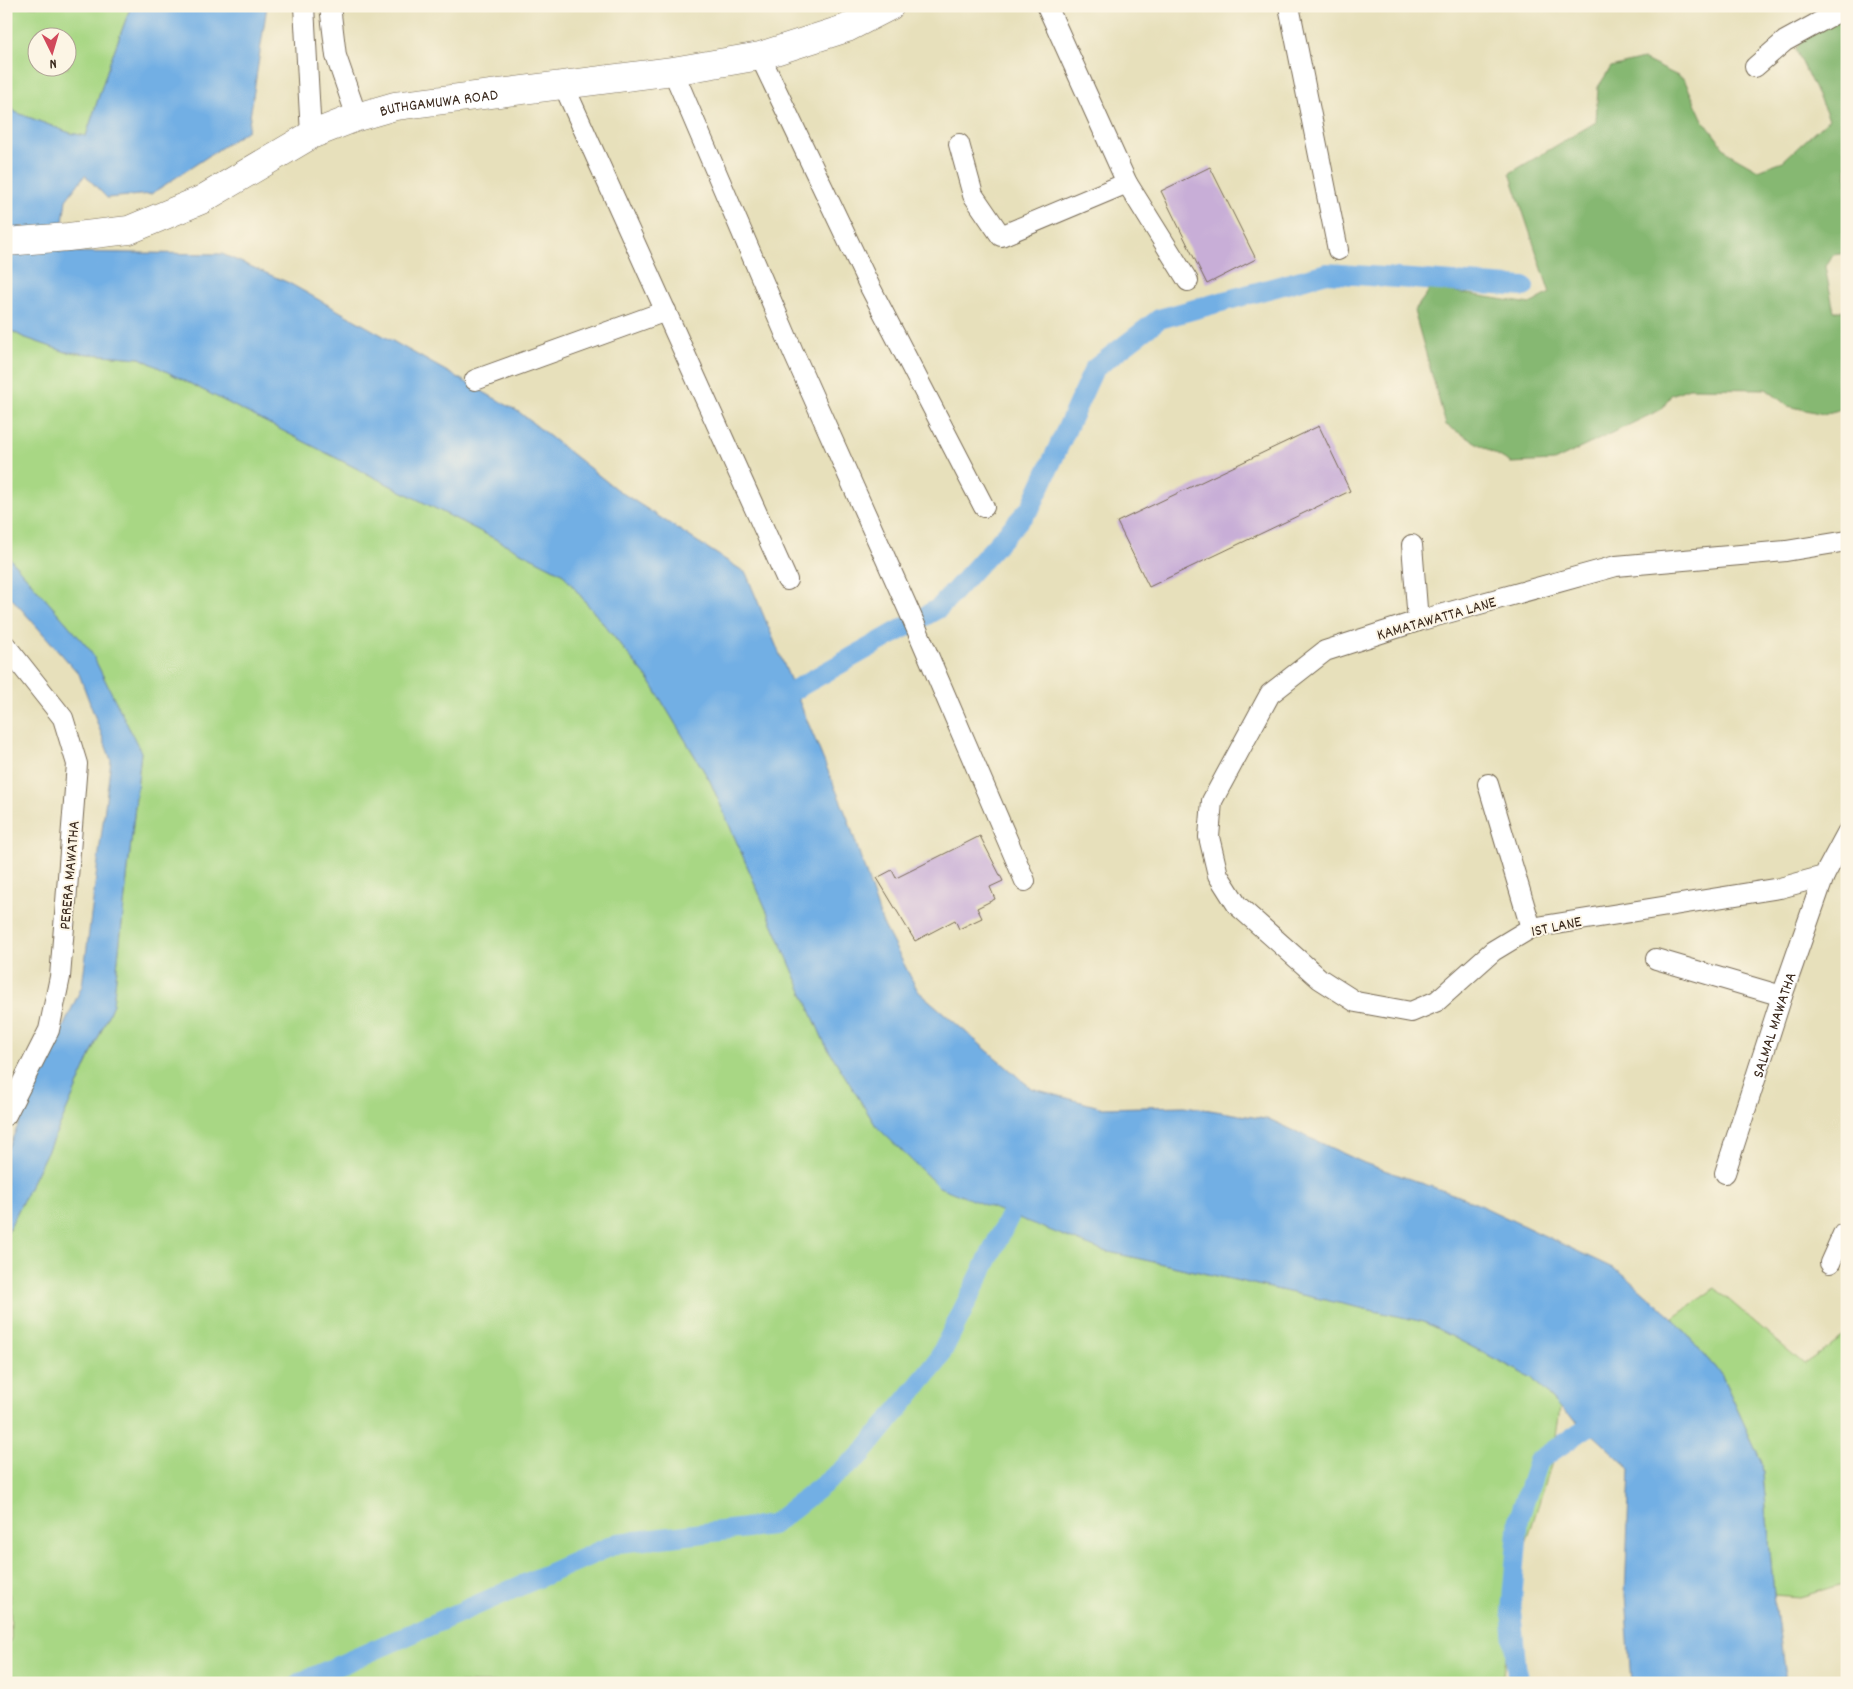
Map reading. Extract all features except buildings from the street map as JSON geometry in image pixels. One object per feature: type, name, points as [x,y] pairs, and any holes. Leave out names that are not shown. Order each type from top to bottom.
[{"type":"main road","name":"BUTHGAMUWA ROAD","points":[[6,242],[68,238],[129,230],[201,200],[311,135],[357,117],[396,106],[564,86],[673,71],[760,56],[847,28],[890,6]]},
{"type":"street","points":[[304,6],[311,135]]},
{"type":"street","points":[[330,6],[336,56],[357,117]]},
{"type":"street","points":[[1047,6],[1127,183],[1188,282]]},
{"type":"street","points":[[1289,6],[1338,250]]},
{"type":"street","points":[[1755,67],[1785,41],[1847,7]]},
{"type":"street","points":[[760,56],[870,287],[984,507]]},
{"type":"street","points":[[673,71],[794,354],[909,610],[1025,881]]},
{"type":"street","points":[[564,86],[787,580]]},
{"type":"street","points":[[959,144],[973,195],[1001,236],[1127,183]]},
{"type":"street","points":[[475,380],[666,311]]},
{"type":"street","name":"KAMATAWATTA LANE","points":[[1237,905],[1218,875],[1208,837],[1212,801],[1270,694],[1325,651],[1418,621],[1616,566],[1786,551],[1847,541]]},
{"type":"street","points":[[1412,545],[1418,621]]},
{"type":"street","name":"PERERA MAWATHA","points":[[6,646],[63,718],[77,764],[58,986],[49,1030],[6,1115]]},
{"type":"street","points":[[1488,784],[1530,928]]},
{"type":"street","points":[[1824,876],[1847,833]]},
{"type":"street","name":"1ST LANE","points":[[1237,905],[1320,979],[1356,1002],[1412,1012],[1437,1001],[1493,951],[1530,928],[1780,888],[1824,876]]},
{"type":"street","name":"SALMAL MAWATHA","points":[[1725,1173],[1782,996],[1824,876]]},
{"type":"street","points":[[1656,959],[1782,996]]},
{"type":"street","points":[[1830,1263],[1843,1234],[1847,1232]]},
{"type":"green space","points":[[6,6],[131,6],[110,62],[86,136],[70,133],[15,112],[6,99]]},
{"type":"green space","points":[[1847,14],[1847,253],[1833,255],[1825,267],[1834,311],[1847,311],[1847,408],[1823,414],[1788,406],[1766,389],[1689,388],[1671,395],[1662,409],[1554,461],[1511,463],[1446,425],[1414,311],[1431,288],[1530,304],[1550,293],[1510,173],[1596,122],[1598,87],[1611,67],[1643,59],[1684,79],[1703,120],[1728,153],[1758,170],[1783,161],[1829,119],[1796,50],[1809,23]]},
{"type":"green space","points":[[6,328],[23,337],[66,352],[140,358],[562,573],[649,680],[710,781],[825,1044],[876,1126],[1100,1250],[1424,1322],[1532,1378],[1560,1408],[1553,1459],[1514,1582],[1503,1683],[6,1683],[6,1652],[11,1638],[10,1596],[6,1590],[6,1235],[61,1123],[113,1004],[141,753],[90,650],[6,554]]},
{"type":"green space","points":[[1715,1288],[1804,1364],[1847,1334],[1847,1583],[1800,1597],[1774,1595],[1762,1463],[1722,1376],[1673,1318]]},
{"type":"water","points":[[131,6],[267,6],[248,130],[151,194],[107,198],[85,175],[66,200],[59,252],[222,254],[289,283],[519,412],[616,489],[746,573],[848,819],[882,922],[918,991],[1031,1088],[1103,1108],[1185,1106],[1271,1120],[1364,1163],[1467,1199],[1621,1272],[1673,1318],[1722,1376],[1762,1463],[1774,1595],[1786,1683],[1631,1683],[1625,1595],[1630,1469],[1586,1428],[1560,1408],[1532,1378],[1424,1322],[1100,1250],[939,1187],[876,1126],[825,1044],[710,781],[649,680],[562,573],[140,358],[66,352],[23,337],[6,328],[6,99],[15,112],[70,133],[86,136],[110,62]]},
{"type":"water","points":[[6,554],[90,650],[141,752],[113,1004],[61,1123],[6,1235],[6,1152],[82,986],[111,760],[79,674],[6,592]]},
{"type":"waterway","points":[[771,703],[939,608],[1031,507],[1094,369],[1159,319],[1327,273],[1524,287]]},
{"type":"waterway","points":[[299,1683],[618,1543],[772,1525],[861,1455],[937,1362],[1010,1215]]},
{"type":"waterway","points":[[1518,1683],[1511,1611],[1519,1518],[1538,1461],[1586,1428],[1611,1418]]}]
